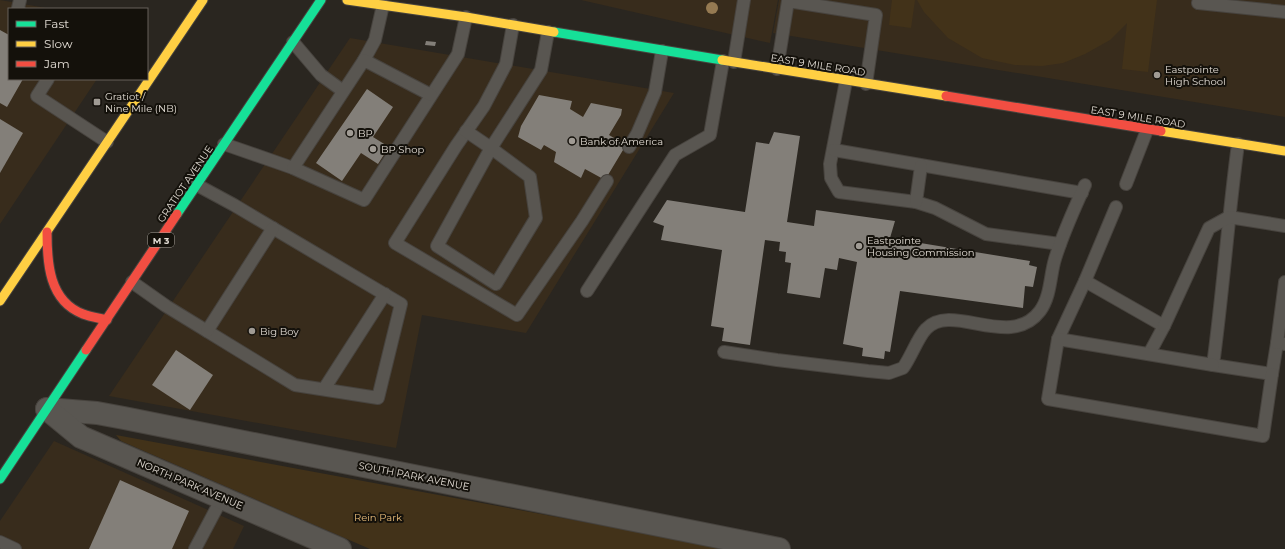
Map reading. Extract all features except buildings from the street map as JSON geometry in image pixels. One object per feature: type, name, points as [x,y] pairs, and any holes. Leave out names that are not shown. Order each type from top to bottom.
[{"type":"main road","points":[[0,301],[203,0]]},
{"type":"main road","name":"GRATIOT AVENUE","points":[[0,479],[321,0]]},
{"type":"main road","name":"EAST 9 MILE ROAD","points":[[348,0],[466,17],[662,51],[1285,151]]},
{"type":"main road","points":[[46,232],[47,264],[52,282],[59,295],[68,306],[80,313],[107,320]]},
{"type":"street","name":"NORTH PARK AVENUE","points":[[47,409],[82,437],[340,549]]},
{"type":"street","name":"SOUTH PARK AVENUE","points":[[47,409],[96,413],[124,418],[779,549]]},
{"type":"lane","points":[[587,291],[676,155],[710,135],[744,0]]},
{"type":"lane","points":[[1198,0],[1198,3],[1285,12]]},
{"type":"lane","points":[[777,69],[788,1],[876,15],[866,84]]},
{"type":"lane","points":[[293,168],[364,60],[374,40],[383,5]]},
{"type":"lane","points":[[224,144],[293,168],[364,200],[458,54],[466,17]]},
{"type":"lane","points":[[514,25],[506,64],[484,106],[466,131],[395,243],[517,315],[582,221],[607,181]]},
{"type":"lane","points":[[466,131],[492,148],[530,177],[536,218],[496,284],[437,246],[492,148],[541,70],[548,32]]},
{"type":"lane","points":[[293,42],[322,75],[343,91]]},
{"type":"lane","points":[[629,147],[637,134],[655,92],[662,51]]},
{"type":"lane","points":[[364,60],[431,96]]},
{"type":"lane","points":[[47,80],[37,96],[107,142]]},
{"type":"lane","points":[[846,80],[834,150],[830,164],[831,178],[839,192],[916,202],[935,208],[986,234],[1060,244]]},
{"type":"lane","points":[[1126,184],[1147,130]]},
{"type":"lane","points":[[1213,365],[1222,300],[1238,144]]},
{"type":"lane","points":[[724,352],[868,372],[889,373],[903,368],[926,328],[936,322],[953,320],[988,326],[1014,328],[1027,323],[1040,311],[1049,290],[1052,268],[1060,244],[1083,189],[921,166],[834,150]]},
{"type":"lane","points":[[916,202],[921,166]]},
{"type":"lane","points":[[132,282],[166,306],[295,385],[378,398],[401,304],[197,185]]},
{"type":"lane","points":[[1116,207],[1085,281],[1058,339],[1048,399],[1263,436],[1272,374],[1281,344],[1285,282]]},
{"type":"lane","points":[[1149,354],[1164,326],[1210,228],[1230,217],[1285,226]]},
{"type":"lane","points":[[207,331],[273,228]]},
{"type":"lane","points":[[1085,281],[1164,326]]},
{"type":"lane","points":[[324,390],[385,294]]},
{"type":"lane","points":[[1058,339],[1272,374]]},
{"type":"lane","points":[[195,549],[222,498]]},
{"type":"lane","points":[[0,542],[15,549]]},
{"type":"shaded area","points":[[0,0],[46,8],[8,8],[8,80],[96,80],[0,224]]},
{"type":"shaded area","points":[[581,0],[778,0],[770,43]]},
{"type":"shaded area","name":"Eastpointe High School","points":[[779,0],[1285,0],[1285,117],[773,33]]},
{"type":"shaded area","points":[[350,38],[674,93],[526,333],[422,315],[396,448],[109,396]]},
{"type":"shaded area","points":[[54,441],[244,526],[233,549],[0,549],[0,521]]},
{"type":"green space","points":[[892,0],[915,0],[911,28],[889,25]]},
{"type":"green space","points":[[917,0],[1157,0],[1148,72],[1122,69],[1127,23],[1110,40],[1085,54],[1063,63],[1042,66],[1015,65],[982,58],[948,38],[924,12]]},
{"type":"green space","name":"Rein Park","points":[[116,435],[729,549],[370,549],[121,441]]},
{"type":"traffic: fast","points":[[177,214],[321,0]]},
{"type":"traffic: fast","points":[[554,32],[722,60]]},
{"type":"traffic: fast","points":[[0,479],[86,350]]},
{"type":"traffic: slow","points":[[0,301],[203,0]]},
{"type":"traffic: slow","points":[[347,0],[466,17],[554,32]]},
{"type":"traffic: slow","points":[[722,60],[946,96]]},
{"type":"traffic: slow","points":[[1161,131],[1285,151]]},
{"type":"traffic: jam","points":[[946,96],[1161,131]]},
{"type":"traffic: jam","points":[[86,350],[177,214]]},
{"type":"traffic: jam","points":[[47,232],[49,268],[52,280],[63,300],[72,308],[83,314],[107,320]]},
{"type":"place","name":"Eastpointe High School","points":[[1157,75]]},
{"type":"place","name":"Gratiot / Nine Mile (NB)","points":[[97,102]]},
{"type":"place","name":"BP","points":[[350,133]]},
{"type":"place","name":"Bank of America","points":[[572,141]]},
{"type":"place","name":"BP Shop","points":[[373,149]]},
{"type":"place","name":"Eastpointe Housing Commission","points":[[859,246]]},
{"type":"place","name":"Big Boy","points":[[252,331]]}]
